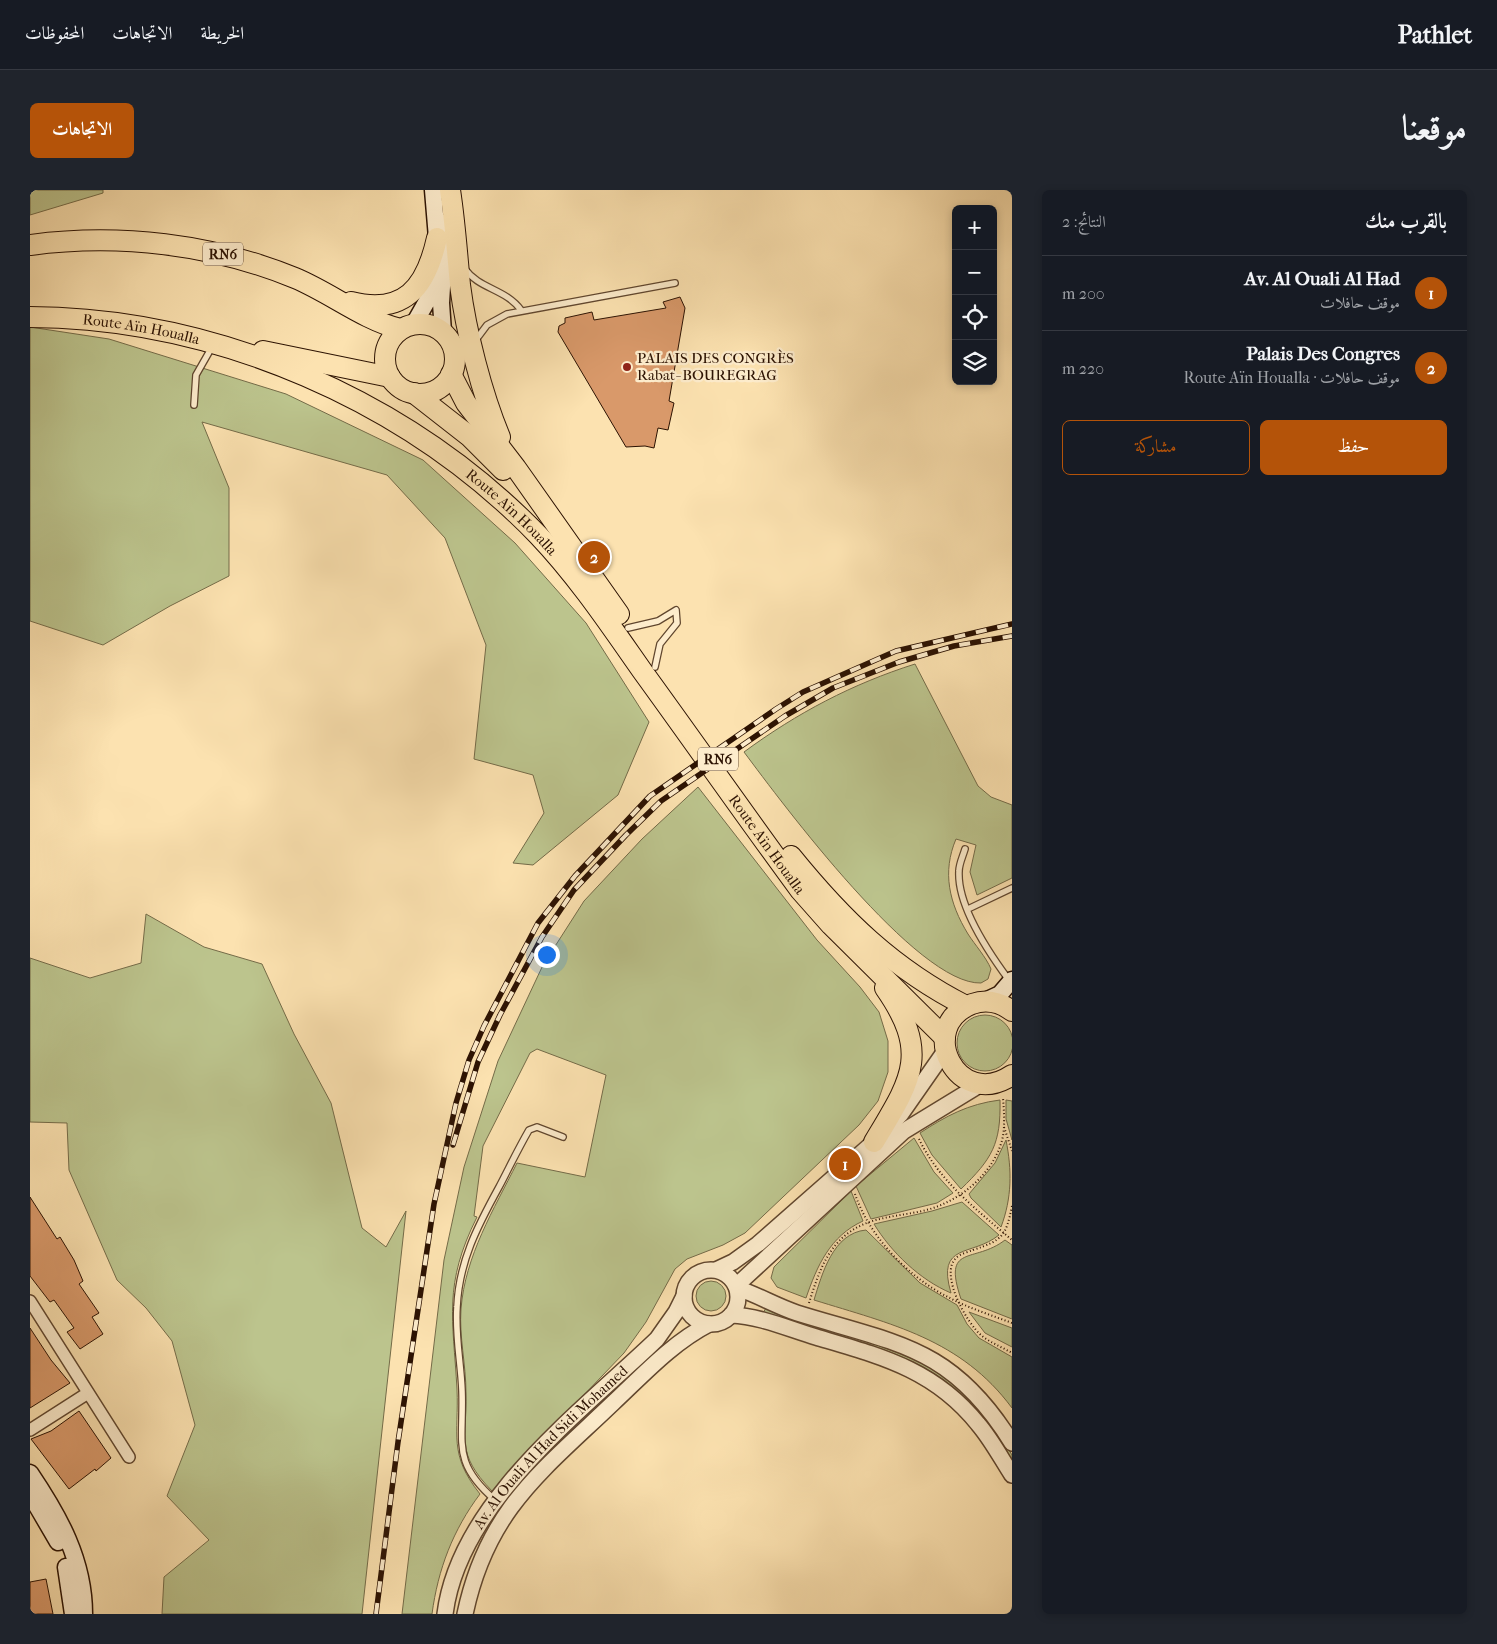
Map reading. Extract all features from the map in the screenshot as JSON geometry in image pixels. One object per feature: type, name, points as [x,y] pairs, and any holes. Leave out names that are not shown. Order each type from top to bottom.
[{"type":"highway","points":[[450,190],[464,307],[472,344],[495,425],[516,468]]},
{"type":"highway","points":[[336,298],[377,306],[403,299],[421,280],[431,260],[437,238]]},
{"type":"highway","name":"RN6","points":[[30,245],[89,240],[114,241],[221,253],[287,275],[336,298],[373,321],[407,327],[429,325],[443,332]]},
{"type":"highway","name":"Route Aïn Houalla","points":[[30,317],[92,320],[165,332],[222,346],[308,378],[394,421],[434,446],[477,478],[534,531],[560,559],[800,890],[945,1044]]},
{"type":"highway","points":[[390,377],[385,362],[386,347],[407,327]]},
{"type":"highway","points":[[414,393],[436,390],[451,374],[454,352],[443,332]]},
{"type":"highway","name":"RN6","points":[[222,346],[276,354],[390,377],[400,388],[414,393],[469,436],[514,483],[556,538],[597,608]]},
{"type":"highway","name":"Route Aïn Houalla","points":[[451,374],[466,403],[516,468],[740,790],[828,900],[879,950],[907,972],[931,988],[966,1006]]},
{"type":"highway","points":[[862,956],[894,1001],[908,1029],[913,1047],[912,1066],[907,1084],[874,1142]]},
{"type":"highway","points":[[945,1044],[948,1025],[956,1014],[966,1006],[985,1001],[996,1002],[1012,1011]]},
{"type":"highway","name":"RN6","points":[[945,1044],[950,1063],[958,1074],[968,1081],[981,1084]]},
{"type":"highway","points":[[981,1084],[1008,1085]]},
{"type":"main road","points":[[407,327],[431,289],[437,238],[433,190]]},
{"type":"main road","points":[[443,332],[446,190]]},
{"type":"main road","points":[[985,1001],[1000,994],[1011,981]]},
{"type":"main road","points":[[30,1473],[58,1516],[71,1547],[80,1576],[84,1614]]},
{"type":"main road","points":[[30,1494],[51,1527],[60,1549],[68,1573],[73,1614]]},
{"type":"street","points":[[716,1270],[732,1278],[737,1287],[738,1298],[731,1315],[725,1320],[710,1324],[692,1316],[686,1307],[684,1296],[690,1279],[698,1273],[716,1270],[733,1262],[758,1244],[874,1142],[901,1114],[945,1044]]},
{"type":"street","points":[[737,1287],[904,1131],[981,1084]]},
{"type":"street","points":[[737,1287],[795,1312],[894,1341],[934,1360],[952,1372],[974,1392],[998,1420],[1012,1443]]},
{"type":"street","name":"Av. Al Ouali Al Had Sidi Mohamed","points":[[445,1614],[450,1591],[461,1560],[496,1500],[509,1482],[541,1448],[657,1339],[676,1312],[684,1296]]},
{"type":"street","points":[[30,1301],[129,1457]]},
{"type":"street","points":[[731,1315],[757,1318],[886,1358],[928,1378],[964,1407],[979,1425],[1012,1475]]},
{"type":"street","name":"Av. Al Ouali Al Had Sidi Mohamed","points":[[465,1614],[473,1583],[486,1549],[506,1514],[531,1480],[675,1345],[710,1324]]},
{"type":"street","points":[[30,1430],[88,1393]]},
{"type":"lane","points":[[458,257],[473,278],[507,295],[521,310]]},
{"type":"lane","points":[[472,344],[487,325],[496,318],[521,310],[675,283]]},
{"type":"lane","points":[[194,405],[196,375],[222,346]]},
{"type":"lane","points":[[628,628],[658,622],[676,610],[677,622],[660,644],[655,667]]},
{"type":"lane","points":[[965,848],[959,875],[968,909],[984,946],[1011,981]]},
{"type":"lane","points":[[968,909],[1012,888]]},
{"type":"lane","points":[[496,1500],[476,1482],[462,1455],[462,1384],[456,1327],[460,1278],[465,1255],[475,1230],[530,1130],[537,1127],[563,1137]]},
{"type":"path","points":[[808,1305],[820,1270],[830,1251],[847,1234],[867,1223],[930,1209],[961,1194],[991,1164],[1001,1144],[1008,1085]]},
{"type":"path","points":[[1004,1125],[1012,1151]]},
{"type":"path","points":[[916,1132],[931,1161],[961,1194],[1012,1240]]},
{"type":"path","points":[[853,1187],[867,1223],[882,1243],[916,1275],[936,1291],[959,1303],[1012,1323]]},
{"type":"path","points":[[1012,1206],[1005,1233],[995,1242],[960,1255],[953,1262],[950,1276],[959,1303],[967,1318],[982,1336],[1012,1353]]},
{"type":"green space","points":[[30,190],[103,190],[103,193],[30,215]]},
{"type":"green space","points":[[30,327],[109,339],[286,394],[423,460],[515,543],[586,623],[649,722],[618,795],[533,865],[513,863],[544,813],[533,775],[474,759],[486,645],[445,538],[387,475],[202,422],[229,488],[229,576],[170,606],[103,645],[30,621]]},
{"type":"green space","points":[[915,664],[978,786],[991,797],[1012,805],[1012,878],[977,895],[970,872],[976,845],[956,839],[949,863],[950,887],[956,911],[968,934],[991,969],[988,979],[981,983],[954,976],[922,955],[888,924],[819,848],[744,752],[805,712],[847,690]]},
{"type":"green space","points":[[698,787],[817,940],[860,987],[879,1012],[888,1041],[888,1072],[878,1101],[859,1125],[745,1233],[723,1245],[687,1259],[675,1269],[646,1322],[624,1353],[492,1491],[472,1466],[466,1445],[466,1382],[461,1309],[468,1270],[490,1215],[517,1163],[585,1177],[606,1075],[537,1049],[530,1053],[483,1146],[474,1216],[477,1217],[466,1241],[455,1283],[453,1321],[457,1389],[457,1444],[463,1467],[480,1494],[462,1522],[448,1551],[438,1581],[432,1614],[402,1614],[444,1260],[464,1167],[498,1061],[543,965],[584,901],[642,839]]},
{"type":"green space","points":[[146,914],[204,947],[262,964],[294,1034],[331,1103],[362,1228],[386,1247],[406,1211],[362,1614],[162,1614],[164,1577],[209,1540],[167,1496],[195,1425],[172,1341],[146,1308],[117,1280],[69,1170],[67,1123],[30,1122],[30,958],[90,978],[141,963]]},
{"type":"green space","points":[[979,1015],[991,1015],[1001,1019],[1009,1027],[1013,1043],[1009,1059],[1001,1067],[991,1071],[979,1071],[969,1067],[961,1059],[957,1049],[957,1037],[961,1027],[969,1019]]},
{"type":"green space","points":[[1000,1100],[999,1128],[992,1150],[980,1169],[961,1189],[932,1155],[920,1133],[939,1121],[967,1108]]},
{"type":"green space","points":[[1006,1100],[1012,1101],[1012,1140],[1006,1119]]},
{"type":"green space","points":[[914,1138],[934,1172],[953,1193],[937,1203],[871,1219],[856,1186]]},
{"type":"green space","points":[[1006,1140],[1010,1184],[1005,1216],[1001,1227],[969,1194],[995,1163]]},
{"type":"green space","points":[[851,1191],[863,1221],[842,1235],[826,1253],[806,1298],[777,1287],[771,1278],[774,1267]]},
{"type":"green space","points":[[962,1202],[999,1235],[989,1242],[959,1253],[952,1258],[948,1266],[951,1293],[917,1273],[889,1245],[874,1224]]},
{"type":"green space","points":[[866,1230],[920,1283],[957,1305],[967,1324],[979,1338],[1012,1357],[1012,1408],[992,1385],[970,1365],[947,1350],[923,1337],[897,1327],[814,1300],[825,1267],[837,1247],[855,1233]]},
{"type":"green space","points":[[1005,1240],[1012,1245],[1012,1319],[961,1299],[956,1281],[958,1262]]},
{"type":"green space","points":[[711,1281],[722,1285],[726,1296],[722,1307],[711,1311],[700,1307],[696,1296],[700,1285]]},
{"type":"green space","points":[[766,1308],[892,1347],[924,1362],[966,1393],[999,1434],[1012,1455],[1012,1463],[969,1403],[942,1379],[919,1365],[868,1344],[763,1313]]},
{"type":"green space","points":[[969,1312],[1012,1328],[1012,1347],[985,1333]]},
{"type":"building","name":"PALAIS DES CONGRÈS Rabat- BOUREGRAG","points":[[680,297],[685,308],[669,401],[674,403],[668,430],[658,428],[654,448],[645,446],[626,447],[558,332],[559,326],[565,323],[565,318],[592,312],[594,320],[666,308],[663,302]]},
{"type":"building","points":[[30,1197],[57,1239],[60,1237],[74,1260],[83,1281],[79,1284],[99,1313],[92,1317],[103,1334],[80,1349],[67,1332],[74,1328],[54,1300],[50,1302],[30,1276]]},
{"type":"building","points":[[30,1328],[51,1360],[70,1383],[30,1408]]},
{"type":"building","points":[[79,1411],[111,1458],[96,1471],[95,1469],[69,1489],[31,1439],[51,1431]]},
{"type":"building","points":[[46,1579],[53,1614],[30,1614],[30,1582]]},
{"type":"railway","points":[[376,1614],[398,1442],[434,1204],[456,1103],[469,1060],[484,1026],[538,923],[575,876],[650,796],[776,709],[803,692],[896,651],[1012,624]]},
{"type":"railway","points":[[453,1145],[478,1062],[500,1015],[542,937],[574,890],[661,801],[785,716],[833,688],[899,662],[954,646],[1012,636]]},
{"type":"place","name":"PALAIS DES CONGRÈS Rabat- BOUREGRAG","points":[[627,367]]},
{"type":"place","name":"Palais Des Congres","points":[[594,557]]},
{"type":"place","name":"Av. Al Ouali Al Had","points":[[845,1164]]}]
